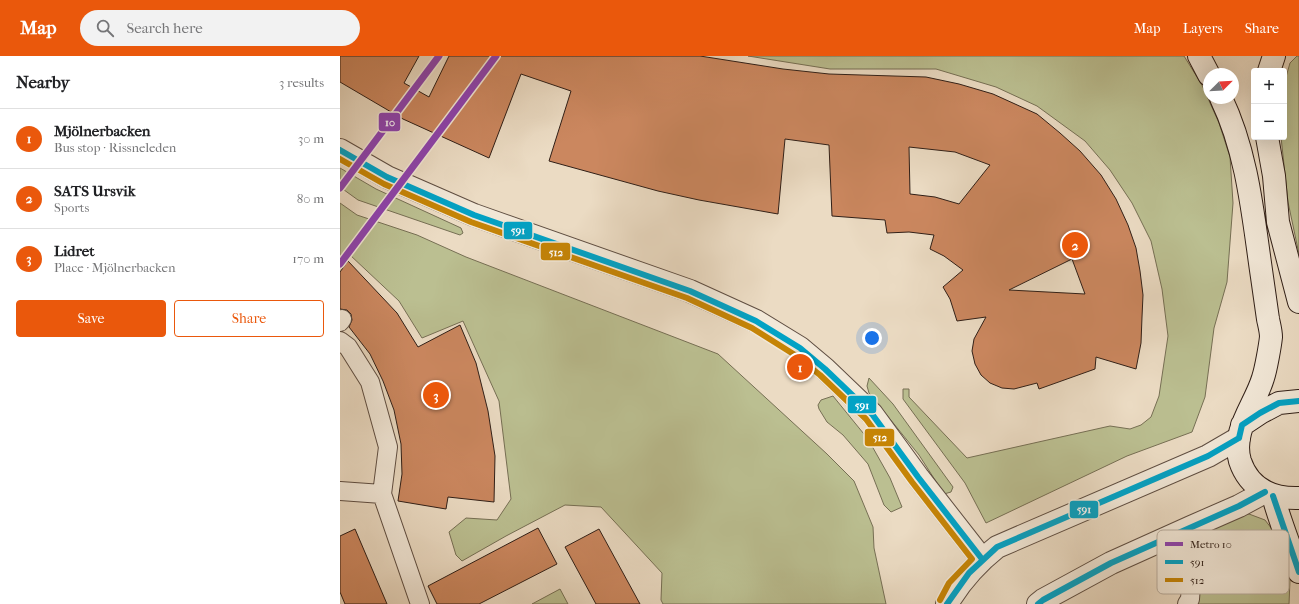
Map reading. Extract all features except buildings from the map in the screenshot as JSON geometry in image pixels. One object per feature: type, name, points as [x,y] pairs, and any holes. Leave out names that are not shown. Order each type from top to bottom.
[{"type":"street","points":[[1199,56],[1205,68]]},
{"type":"street","points":[[1270,68],[1274,56]]},
{"type":"street","points":[[1224,104],[1238,141],[1247,175],[1271,336],[1264,378],[1240,431],[1238,449],[1240,460],[1246,473],[1254,484],[1269,494],[1287,498],[1299,498]]},
{"type":"street","points":[[1268,140],[1274,176],[1278,222],[1299,302]]},
{"type":"street","points":[[340,150],[387,177],[474,215],[690,291],[756,321],[800,348],[825,369],[872,414],[918,477],[982,559]]},
{"type":"street","points":[[340,341],[348,348],[370,382],[390,427],[382,494],[420,604]]},
{"type":"street","points":[[947,604],[956,588],[982,559],[997,547],[1208,456],[1260,413],[1279,402],[1299,401]]},
{"type":"street","points":[[340,491],[382,494]]},
{"type":"street","points":[[1182,530],[1269,494]]},
{"type":"street","points":[[1269,494],[1284,530]]},
{"type":"street","points":[[1191,526],[1191,530]]},
{"type":"street","points":[[1041,602],[1111,563],[1157,542]]},
{"type":"street","points":[[1289,542],[1299,572]]},
{"type":"street","points":[[1187,604],[1190,600],[1190,594]]},
{"type":"green space","points":[[748,56],[1184,56],[1203,87],[1203,104],[1210,104],[1219,123],[1230,157],[1233,203],[1227,282],[1214,328],[1205,397],[1192,432],[1127,456],[986,523],[965,483],[903,399],[903,389],[909,389],[909,397],[967,458],[1110,426],[1130,429],[1141,425],[1151,417],[1159,396],[1168,336],[1162,289],[1151,241],[1132,203],[1110,170],[1085,141],[1037,106],[996,87],[936,69],[830,69]]},
{"type":"green space","points":[[1297,56],[1299,56],[1299,254],[1288,202],[1281,140],[1287,140],[1287,74],[1290,63]]},
{"type":"green space","points":[[340,168],[376,189],[461,228],[463,233],[460,235],[358,200],[340,187]]},
{"type":"green space","points":[[340,203],[357,215],[417,235],[466,257],[718,354],[827,454],[854,481],[873,527],[874,548],[886,604],[663,604],[661,600],[662,573],[601,507],[565,505],[462,561],[456,555],[449,532],[466,518],[497,520],[511,499],[499,401],[463,321],[422,338],[399,301],[350,255],[340,264]]},
{"type":"green space","points":[[869,378],[893,404],[953,487],[951,492],[944,494],[919,455],[869,393],[867,386]]},
{"type":"green space","points":[[833,396],[868,439],[890,478],[902,507],[891,512],[884,505],[868,464],[843,435],[827,422],[818,405],[821,400]]},
{"type":"green space","points":[[1249,514],[1265,520],[1273,530],[1206,530],[1211,526],[1233,515]]},
{"type":"green space","points":[[1289,577],[1290,580],[1289,604],[1196,604],[1199,594],[1289,594]]},
{"type":"green space","points":[[560,589],[568,604],[532,604]]},
{"type":"metro line","name":"10","points":[[340,188],[439,56]]},
{"type":"metro line","name":"10","points":[[340,264],[496,56]]},
{"type":"transit line","name":"591","points":[[340,150],[387,177],[474,215],[690,291],[756,321],[800,348],[825,369],[872,414],[918,477],[982,559]]},
{"type":"transit line","name":"512","points":[[340,159],[384,184],[471,222],[687,298],[752,328],[795,355],[820,375],[866,419],[912,482],[972,559],[949,583],[940,600]]},
{"type":"transit line","name":"591","points":[[1239,438],[1242,425],[1260,413],[1279,403],[1299,401]]},
{"type":"transit line","name":"591","points":[[947,604],[969,573],[997,547],[1208,456],[1239,438]]},
{"type":"transit line","name":"591","points":[[1185,530],[1239,506],[1265,492]]},
{"type":"transit line","name":"591","points":[[1273,496],[1285,530]]},
{"type":"transit line","name":"591","points":[[1038,604],[1111,563],[1157,543]]},
{"type":"transit line","name":"591","points":[[1289,543],[1299,572]]},
{"type":"place","name":"SATS Ursvik","points":[[1075,245]]},
{"type":"place","name":"Mjölnerbacken","points":[[800,367]]},
{"type":"place","name":"Lidret","points":[[436,395]]}]
